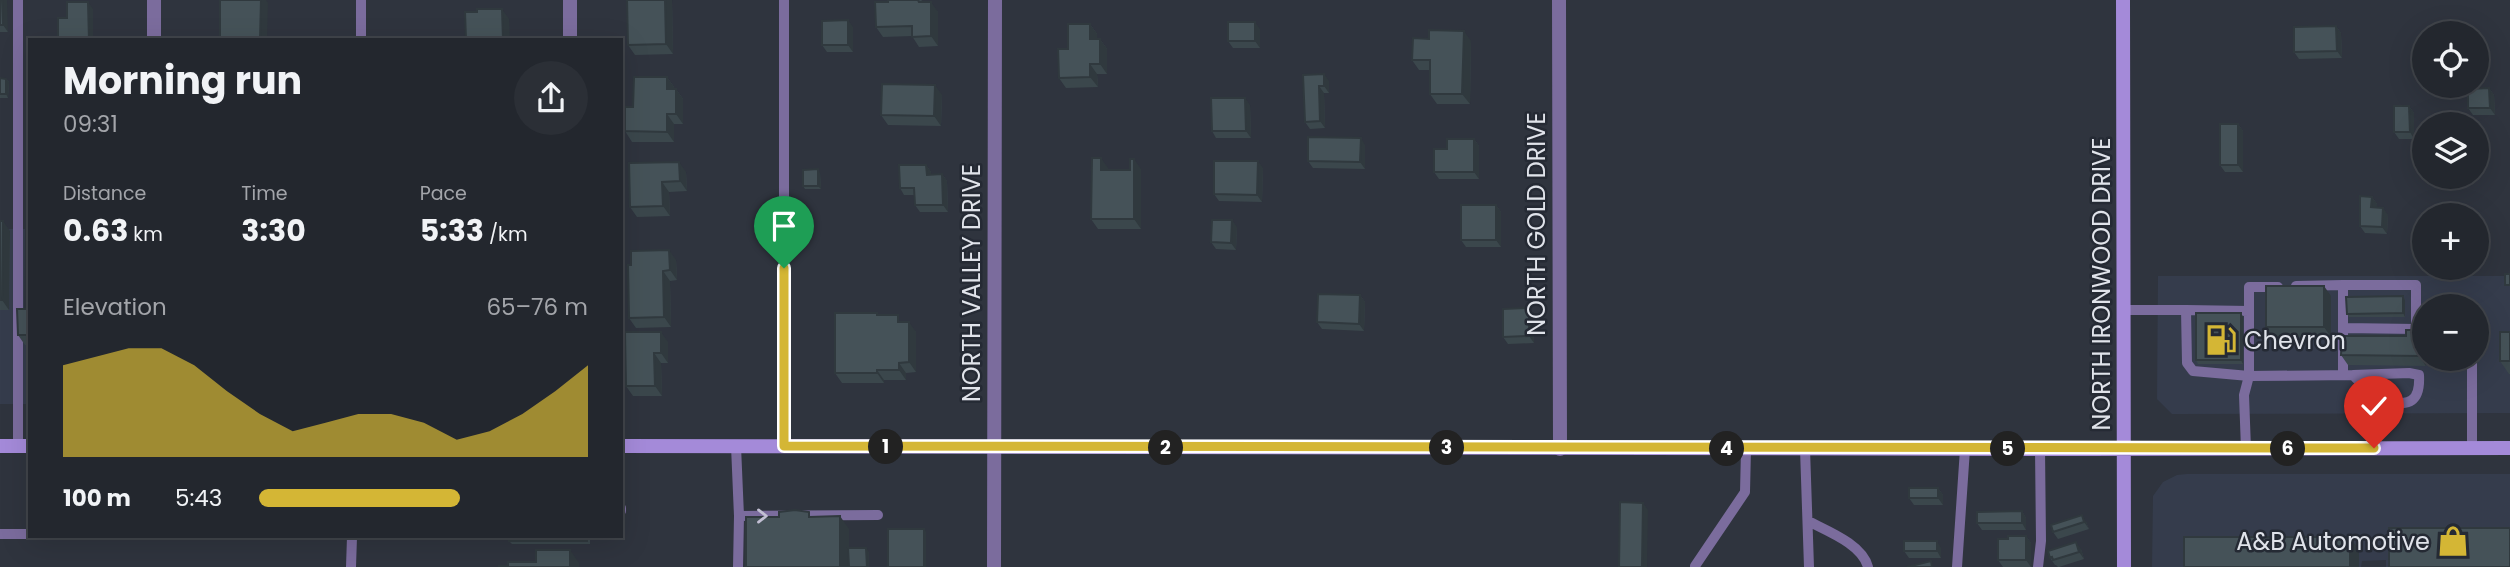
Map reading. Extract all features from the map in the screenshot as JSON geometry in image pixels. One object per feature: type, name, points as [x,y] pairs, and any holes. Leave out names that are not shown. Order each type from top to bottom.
[{"type":"main road","name":"NORTH IRONWOOD DRIVE","points":[[2123,0],[2124,567]]},
{"type":"main road","points":[[0,446],[24,446]]},
{"type":"main road","points":[[623,446],[2510,448]]},
{"type":"street","points":[[154,0],[154,38]]},
{"type":"street","points":[[570,0],[570,38]]},
{"type":"street","name":"NORTH VALLEY DRIVE","points":[[993,567],[995,0]]},
{"type":"street","name":"NORTH GOLD DRIVE","points":[[1559,0],[1560,449]]},
{"type":"lane","points":[[18,0],[24,446]]},
{"type":"lane","points":[[361,0],[361,38]]},
{"type":"lane","points":[[784,0],[784,446]]},
{"type":"lane","points":[[2343,285],[2348,375]]},
{"type":"lane","points":[[2246,449],[2244,395],[2249,376],[2249,287],[2416,285],[2416,329],[2344,328]]},
{"type":"lane","points":[[2123,310],[2249,311]]},
{"type":"lane","points":[[2186,310],[2187,363],[2193,371],[2249,376],[2419,375],[2420,391],[2417,399],[2410,402],[2373,404]]},
{"type":"lane","points":[[2472,371],[2472,448]]},
{"type":"lane","points":[[2348,375],[2365,385],[2373,396],[2374,448]]},
{"type":"lane","points":[[736,446],[738,567]]},
{"type":"lane","points":[[1695,566],[1745,492],[1746,449]]},
{"type":"lane","points":[[1805,449],[1809,567]]},
{"type":"lane","points":[[1957,567],[1965,449]]},
{"type":"lane","points":[[2038,567],[2041,541],[2040,449]]},
{"type":"lane","points":[[739,516],[878,515]]},
{"type":"lane","points":[[1808,521],[1851,545],[1867,562],[1868,567]]},
{"type":"lane","points":[[0,534],[28,534]]},
{"type":"lane","points":[[351,567],[352,538]]},
{"type":"shaded area","points":[[0,229],[25,229],[24,309],[28,309],[28,404],[0,404]]},
{"type":"shaded area","points":[[2158,276],[2412,276],[2412,280],[2489,280],[2489,276],[2510,276],[2510,413],[2172,414],[2157,399]]},
{"type":"shaded area","points":[[2510,474],[2510,567],[2386,567],[2386,560],[2362,561],[2361,567],[2152,567],[2153,496],[2163,482],[2177,475]]},
{"type":"building","points":[[2,0],[3,25],[0,25]]},
{"type":"building","points":[[220,0],[261,0],[260,38],[220,38]]},
{"type":"building","points":[[627,0],[665,0],[666,44],[628,45]]},
{"type":"building","points":[[67,2],[88,2],[89,38],[58,38],[58,18],[67,18]]},
{"type":"building","points":[[875,2],[931,2],[931,36],[912,37],[912,26],[876,27]]},
{"type":"building","points":[[477,9],[502,9],[503,38],[466,38],[465,12],[477,12]]},
{"type":"building","points":[[848,20],[848,45],[822,45],[822,21]]},
{"type":"building","points":[[1228,22],[1255,22],[1255,41],[1228,41]]},
{"type":"building","points":[[1068,24],[1090,24],[1090,39],[1100,39],[1100,64],[1090,64],[1090,77],[1059,78],[1058,49],[1068,49]]},
{"type":"building","points":[[2336,26],[2337,51],[2294,52],[2294,27]]},
{"type":"building","points":[[1429,30],[1464,31],[1462,94],[1430,94],[1430,60],[1412,60],[1413,38],[1429,39]]},
{"type":"building","points":[[1324,74],[1324,86],[1319,86],[1320,121],[1305,122],[1303,75]]},
{"type":"building","points":[[634,77],[667,77],[667,89],[676,89],[676,114],[667,114],[667,132],[625,131],[625,107],[633,107]]},
{"type":"building","points":[[0,78],[6,79],[6,94],[0,94]]},
{"type":"building","points":[[882,84],[935,85],[934,116],[881,115]]},
{"type":"building","points":[[2489,88],[2490,108],[2468,108],[2468,98],[2489,98]]},
{"type":"building","points":[[1211,98],[1245,98],[1246,131],[1212,131]]},
{"type":"building","points":[[2394,106],[2409,106],[2410,132],[2394,132]]},
{"type":"building","points":[[2220,124],[2238,124],[2238,165],[2220,165]]},
{"type":"building","points":[[1308,137],[1361,138],[1360,162],[1308,161]]},
{"type":"building","points":[[1447,139],[1474,139],[1474,172],[1434,172],[1434,149],[1447,149]]},
{"type":"building","points":[[1092,158],[1101,158],[1101,170],[1130,170],[1130,159],[1134,159],[1134,219],[1091,219]]},
{"type":"building","points":[[1214,161],[1258,161],[1257,195],[1214,194]]},
{"type":"building","points":[[679,162],[680,181],[662,182],[663,206],[630,207],[629,163]]},
{"type":"building","points":[[899,165],[926,165],[927,175],[942,174],[943,205],[915,205],[914,188],[900,188]]},
{"type":"building","points":[[818,169],[818,186],[803,186],[803,170]]},
{"type":"building","points":[[2360,196],[2372,197],[2371,207],[2383,208],[2382,227],[2360,226]]},
{"type":"building","points":[[1461,205],[1496,205],[1496,240],[1461,240]]},
{"type":"building","points":[[1212,220],[1232,220],[1231,243],[1211,242]]},
{"type":"building","points":[[0,221],[3,221],[2,300],[0,300]]},
{"type":"building","points":[[669,250],[670,270],[663,271],[664,317],[629,318],[628,265],[631,265],[631,251]]},
{"type":"building","points":[[2505,274],[2510,274],[2510,285],[2505,285]]},
{"type":"building","points":[[2266,286],[2324,286],[2324,327],[2266,327]]},
{"type":"building","points":[[1318,294],[1360,295],[1359,324],[1317,322]]},
{"type":"building","points":[[2403,296],[2403,313],[2347,314],[2346,297]]},
{"type":"building","points":[[1529,308],[1529,336],[1503,337],[1503,309]]},
{"type":"building","points":[[17,309],[28,309],[28,335],[18,335]]},
{"type":"building","points":[[835,313],[898,315],[898,322],[909,322],[909,362],[899,363],[899,370],[835,373]]},
{"type":"building","name":"Chevron","points":[[2196,313],[2241,313],[2241,360],[2196,360]]},
{"type":"building","points":[[2406,330],[2412,330],[2412,356],[2341,355],[2342,336],[2406,336]]},
{"type":"building","points":[[625,332],[661,332],[661,353],[654,353],[655,386],[626,386]]},
{"type":"building","points":[[2500,332],[2510,332],[2510,361],[2500,361]]},
{"type":"building","points":[[1909,488],[1938,488],[1938,498],[1909,498]]},
{"type":"building","points":[[1620,502],[1643,503],[1642,567],[1619,567]]},
{"type":"building","points":[[2022,511],[2022,523],[1977,523],[1977,512]]},
{"type":"building","points":[[779,512],[809,512],[809,517],[840,516],[840,567],[746,567],[746,517],[779,517]]},
{"type":"building","points":[[2082,515],[2084,522],[2053,532],[2051,525]]},
{"type":"building","points":[[2389,528],[2510,528],[2510,567],[2389,567]]},
{"type":"building","points":[[888,529],[924,529],[924,567],[888,567]]},
{"type":"building","points":[[2008,536],[2026,536],[2026,560],[1998,560],[1998,539],[2008,539]]},
{"type":"building","points":[[2184,537],[2350,537],[2350,567],[2184,567]]},
{"type":"building","points":[[509,538],[587,538],[587,541],[509,541]]},
{"type":"building","points":[[1904,541],[1937,541],[1937,551],[1904,551]]},
{"type":"building","points":[[2076,542],[2079,552],[2053,560],[2050,558],[2048,551]]},
{"type":"building","points":[[848,548],[866,548],[867,567],[849,567]]},
{"type":"building","points":[[536,550],[570,550],[570,567],[499,567],[508,566],[508,562],[536,562]]},
{"type":"building","points":[[1931,561],[1932,567],[1907,567]]},
{"type":"place","name":"Chevron","points":[[2221,340]]},
{"type":"place","name":"A&B Automotive","points":[[2453,541]]},
{"type":"route","points":[[784,268],[784,446],[2374,448]]}]
